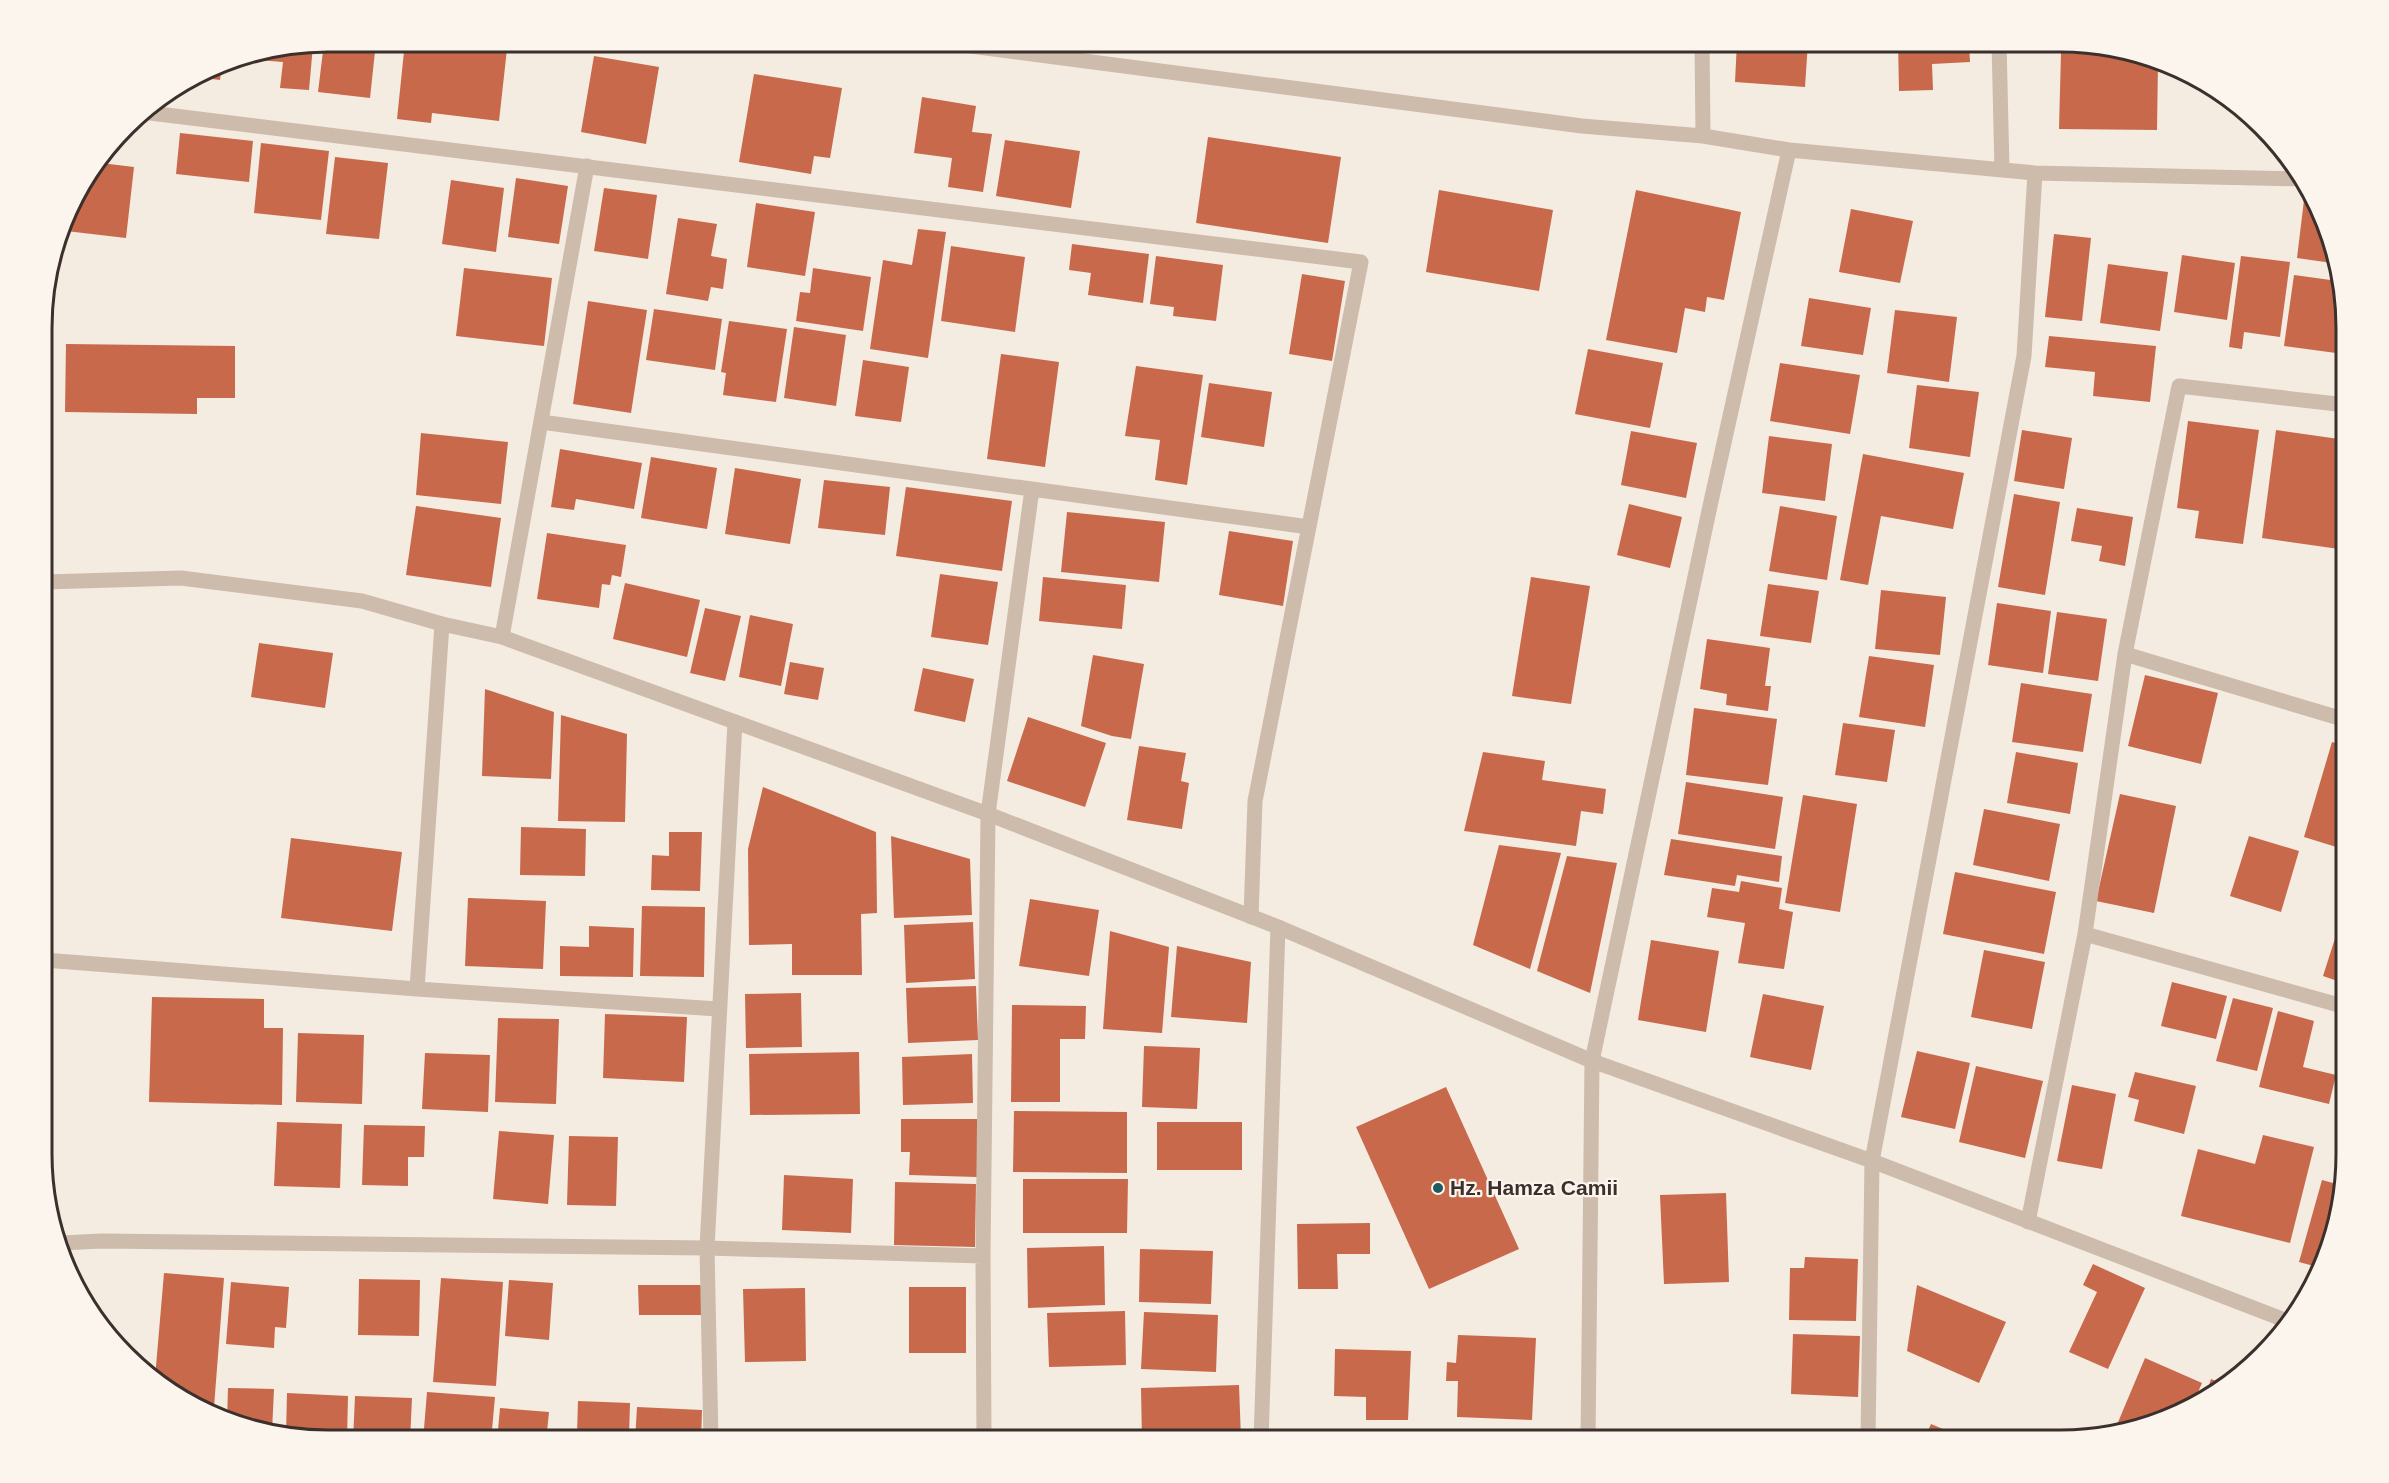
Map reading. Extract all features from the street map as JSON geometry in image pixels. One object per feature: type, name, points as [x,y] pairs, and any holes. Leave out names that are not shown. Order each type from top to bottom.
[{"type":"street","points":[[1016,52],[1582,126],[1703,136],[1789,150],[2035,173],[2293,179]]},
{"type":"street","points":[[1702,52],[1703,136]]},
{"type":"street","points":[[1999,52],[2002,170]]},
{"type":"street","points":[[155,114],[1360,262],[1255,801],[1251,916]]},
{"type":"street","points":[[1588,1430],[1592,1061],[1710,506],[1789,150]]},
{"type":"street","points":[[502,637],[587,166]]},
{"type":"street","points":[[1868,1430],[1872,1161],[2024,356],[2035,173]]},
{"type":"street","points":[[2028,1222],[2085,934],[2124,654],[2179,386],[2336,404]]},
{"type":"street","points":[[541,422],[1309,527]]},
{"type":"street","points":[[984,1430],[983,1256],[988,814],[1032,489]]},
{"type":"street","points":[[52,582],[181,578],[362,601],[442,624],[502,637],[988,814],[1278,927],[1592,1061],[1872,1161],[2283,1319]]},
{"type":"street","points":[[417,989],[442,624]]},
{"type":"street","points":[[2124,654],[2336,717]]},
{"type":"street","points":[[711,1430],[707,1248],[735,722]]},
{"type":"street","points":[[1261,1430],[1278,927]]},
{"type":"street","points":[[2085,934],[2336,1004]]},
{"type":"street","points":[[52,961],[417,989],[718,1008]]},
{"type":"street","points":[[67,1243],[101,1241],[707,1248],[983,1256]]},
{"type":"building","points":[[323,52],[375,52],[370,98],[318,92]]},
{"type":"building","points":[[404,52],[507,52],[499,121],[432,113],[431,123],[397,119]]},
{"type":"building","points":[[1736,52],[1807,52],[1805,87],[1735,82]]},
{"type":"building","points":[[1898,52],[1970,52],[1970,62],[1932,64],[1933,90],[1899,91]]},
{"type":"building","points":[[312,53],[309,90],[280,88],[283,62],[263,60]]},
{"type":"building","points":[[2061,53],[2115,58],[2158,70],[2157,130],[2059,129]]},
{"type":"building","points":[[594,56],[659,67],[646,144],[581,132]]},
{"type":"building","points":[[221,74],[220,80],[211,79]]},
{"type":"building","points":[[754,74],[842,88],[830,158],[814,156],[811,174],[739,162]]},
{"type":"building","points":[[922,97],[976,106],[972,132],[992,134],[983,192],[948,187],[952,158],[914,153]]},
{"type":"building","points":[[180,133],[253,141],[249,182],[176,174]]},
{"type":"building","points":[[1208,137],[1341,157],[1328,243],[1196,223]]},
{"type":"building","points":[[1005,140],[1080,151],[1071,208],[996,196]]},
{"type":"building","points":[[261,143],[329,151],[321,220],[254,213]]},
{"type":"building","points":[[335,157],[388,163],[379,239],[326,234]]},
{"type":"building","points":[[107,164],[134,167],[126,238],[70,231],[89,190]]},
{"type":"building","points":[[516,178],[568,186],[559,244],[508,237]]},
{"type":"building","points":[[451,180],[504,188],[496,252],[442,244]]},
{"type":"building","points":[[604,188],[657,195],[648,259],[594,251]]},
{"type":"building","points":[[1439,190],[1553,210],[1539,291],[1426,272]]},
{"type":"building","points":[[1636,190],[1741,212],[1724,300],[1707,297],[1705,312],[1685,308],[1677,353],[1606,340]]},
{"type":"building","points":[[2305,200],[2316,223],[2328,262],[2297,258]]},
{"type":"building","points":[[756,203],[815,212],[805,276],[747,267]]},
{"type":"building","points":[[1851,209],[1913,221],[1900,283],[1839,272]]},
{"type":"building","points":[[678,218],[717,224],[711,256],[727,259],[723,289],[711,287],[708,301],[666,294]]},
{"type":"building","points":[[918,229],[946,232],[928,358],[870,349],[883,260],[912,265]]},
{"type":"building","points":[[2054,234],[2091,238],[2082,321],[2045,317]]},
{"type":"building","points":[[1072,244],[1149,254],[1143,303],[1088,295],[1091,273],[1069,270]]},
{"type":"building","points":[[951,246],[1025,257],[1015,332],[941,321]]},
{"type":"building","points":[[2182,255],[2235,263],[2227,320],[2174,312]]},
{"type":"building","points":[[1156,256],[1223,265],[1216,321],[1173,316],[1174,307],[1150,304]]},
{"type":"building","points":[[2241,256],[2290,262],[2280,337],[2244,332],[2242,349],[2229,347]]},
{"type":"building","points":[[2108,264],[2168,272],[2160,331],[2100,323]]},
{"type":"building","points":[[464,268],[552,278],[544,346],[456,336]]},
{"type":"building","points":[[813,268],[871,277],[863,331],[796,321],[800,292],[810,293]]},
{"type":"building","points":[[1302,274],[1345,281],[1332,361],[1289,354]]},
{"type":"building","points":[[2294,275],[2332,280],[2336,310],[2336,353],[2284,346]]},
{"type":"building","points":[[1809,298],[1871,308],[1863,355],[1801,346]]},
{"type":"building","points":[[588,301],[647,310],[631,413],[573,404]]},
{"type":"building","points":[[654,309],[722,319],[715,370],[646,360]]},
{"type":"building","points":[[1895,310],[1957,317],[1949,382],[1887,373]]},
{"type":"building","points":[[729,321],[787,329],[776,402],[723,395],[726,373],[721,372]]},
{"type":"building","points":[[794,327],[846,335],[836,406],[784,398]]},
{"type":"building","points":[[2049,336],[2156,346],[2150,402],[2093,396],[2095,372],[2045,367]]},
{"type":"building","points":[[66,344],[235,346],[235,398],[197,398],[197,414],[65,412]]},
{"type":"building","points":[[1588,349],[1663,363],[1650,428],[1575,414]]},
{"type":"building","points":[[1001,354],[1059,362],[1045,467],[987,459]]},
{"type":"building","points":[[863,360],[909,367],[901,422],[855,416]]},
{"type":"building","points":[[1780,363],[1860,375],[1850,434],[1770,421]]},
{"type":"building","points":[[1136,366],[1203,375],[1187,485],[1155,480],[1160,440],[1125,436]]},
{"type":"building","points":[[1209,383],[1272,392],[1264,447],[1201,437]]},
{"type":"building","points":[[1917,385],[1979,392],[1970,457],[1909,448]]},
{"type":"building","points":[[2188,421],[2259,430],[2243,544],[2195,538],[2199,511],[2177,508]]},
{"type":"building","points":[[2022,430],[2072,438],[2064,489],[2014,481]]},
{"type":"building","points":[[2276,430],[2336,439],[2336,549],[2262,538]]},
{"type":"building","points":[[1631,431],[1697,443],[1686,498],[1621,485]]},
{"type":"building","points":[[421,433],[508,442],[501,504],[416,495]]},
{"type":"building","points":[[1769,436],[1832,444],[1825,501],[1762,493]]},
{"type":"building","points":[[560,449],[642,463],[634,509],[576,499],[574,510],[551,507]]},
{"type":"building","points":[[1863,454],[1964,473],[1953,529],[1881,516],[1868,585],[1840,580]]},
{"type":"building","points":[[651,457],[717,468],[707,529],[641,518]]},
{"type":"building","points":[[735,468],[801,479],[790,544],[725,534]]},
{"type":"building","points":[[824,480],[890,487],[885,535],[818,528]]},
{"type":"building","points":[[906,487],[1012,501],[1002,571],[896,556]]},
{"type":"building","points":[[2014,494],[2060,502],[2045,595],[1998,587]]},
{"type":"building","points":[[1629,504],[1682,517],[1670,568],[1617,555]]},
{"type":"building","points":[[416,506],[501,518],[491,587],[406,575]]},
{"type":"building","points":[[1780,506],[1837,516],[1827,580],[1769,571]]},
{"type":"building","points":[[2077,508],[2133,517],[2125,566],[2099,561],[2102,546],[2071,541]]},
{"type":"building","points":[[1067,512],[1165,522],[1159,582],[1061,572]]},
{"type":"building","points":[[1229,531],[1293,541],[1283,606],[1219,595]]},
{"type":"building","points":[[547,533],[626,545],[621,577],[612,575],[610,585],[602,584],[599,608],[537,599]]},
{"type":"building","points":[[940,574],[998,582],[988,645],[931,637]]},
{"type":"building","points":[[1043,577],[1126,585],[1122,629],[1039,621]]},
{"type":"building","points":[[1531,577],[1590,586],[1571,704],[1512,696]]},
{"type":"building","points":[[625,583],[700,600],[687,657],[613,639]]},
{"type":"building","points":[[1768,584],[1819,591],[1811,643],[1760,636]]},
{"type":"building","points":[[1881,590],[1946,597],[1940,655],[1875,649]]},
{"type":"building","points":[[1997,603],[2051,611],[2043,673],[1988,665]]},
{"type":"building","points":[[705,608],[741,616],[725,681],[690,673]]},
{"type":"building","points":[[2057,612],[2107,619],[2098,681],[2048,674]]},
{"type":"building","points":[[750,615],[793,624],[781,686],[739,677]]},
{"type":"building","points":[[1707,639],[1770,648],[1765,686],[1771,686],[1768,711],[1726,705],[1727,694],[1700,689]]},
{"type":"building","points":[[259,643],[333,653],[325,708],[251,697]]},
{"type":"building","points":[[1093,655],[1144,664],[1131,739],[1112,736],[1081,726]]},
{"type":"building","points":[[1869,656],[1934,665],[1925,727],[1859,717]]},
{"type":"building","points":[[790,662],[824,668],[818,700],[784,694]]},
{"type":"building","points":[[923,668],[974,679],[965,722],[914,711]]},
{"type":"building","points":[[2145,675],[2218,693],[2201,764],[2128,746]]},
{"type":"building","points":[[2021,683],[2092,694],[2083,752],[2012,742]]},
{"type":"building","points":[[485,689],[554,712],[551,779],[482,776]]},
{"type":"building","points":[[1694,708],[1777,719],[1768,785],[1686,775]]},
{"type":"building","points":[[561,715],[627,734],[625,822],[558,821]]},
{"type":"building","points":[[1028,717],[1106,743],[1085,807],[1007,781]]},
{"type":"building","points":[[1843,723],[1895,730],[1887,782],[1835,775]]},
{"type":"building","points":[[2332,742],[2336,743],[2336,847],[2304,837]]},
{"type":"building","points":[[1139,746],[1186,753],[1181,781],[1189,783],[1182,829],[1127,820]]},
{"type":"building","points":[[1483,752],[1545,761],[1542,780],[1606,789],[1603,814],[1581,811],[1576,846],[1464,831]]},
{"type":"building","points":[[2016,752],[2078,763],[2070,814],[2007,803]]},
{"type":"building","points":[[1686,782],[1783,797],[1775,849],[1678,834]]},
{"type":"building","points":[[763,787],[876,832],[877,913],[861,914],[862,975],[792,975],[792,944],[749,945],[748,849]]},
{"type":"building","points":[[2120,794],[2176,806],[2154,913],[2096,901]]},
{"type":"building","points":[[1803,795],[1857,804],[1840,912],[1785,903]]},
{"type":"building","points":[[1984,809],[2060,824],[2049,881],[1973,865]]},
{"type":"building","points":[[521,827],[586,829],[585,876],[520,875]]},
{"type":"building","points":[[669,832],[702,832],[700,891],[651,890],[652,855],[669,856]]},
{"type":"building","points":[[891,836],[970,859],[972,915],[894,918]]},
{"type":"building","points":[[2249,836],[2299,851],[2281,912],[2230,896]]},
{"type":"building","points":[[291,838],[402,852],[392,931],[281,918]]},
{"type":"building","points":[[1671,839],[1782,856],[1779,882],[1737,875],[1735,886],[1664,875]]},
{"type":"building","points":[[1499,845],[1561,853],[1530,969],[1473,945]]},
{"type":"building","points":[[1567,856],[1617,863],[1590,993],[1537,971]]},
{"type":"building","points":[[1955,872],[2056,892],[2044,954],[1943,934]]},
{"type":"building","points":[[1741,881],[1782,888],[1779,909],[1793,912],[1784,969],[1738,963],[1745,923],[1707,917],[1712,888],[1739,892]]},
{"type":"building","points":[[468,898],[546,901],[543,969],[465,966]]},
{"type":"building","points":[[1030,899],[1099,910],[1089,976],[1019,966]]},
{"type":"building","points":[[642,906],[705,907],[704,977],[640,976]]},
{"type":"building","points":[[973,922],[975,979],[906,983],[904,925]]},
{"type":"building","points":[[589,926],[634,928],[633,977],[560,976],[560,946],[589,947]]},
{"type":"building","points":[[1110,931],[1169,947],[1162,1033],[1103,1029]]},
{"type":"building","points":[[2336,935],[2336,981],[2323,976]]},
{"type":"building","points":[[1651,940],[1719,951],[1706,1032],[1638,1020]]},
{"type":"building","points":[[1177,946],[1251,962],[1247,1023],[1171,1017]]},
{"type":"building","points":[[1984,950],[2045,962],[2032,1029],[1971,1017]]},
{"type":"building","points":[[2172,982],[2227,996],[2216,1039],[2161,1026]]},
{"type":"building","points":[[976,986],[978,1040],[908,1043],[906,988]]},
{"type":"building","points":[[801,993],[802,1047],[746,1048],[745,994]]},
{"type":"building","points":[[1763,994],[1824,1006],[1811,1070],[1750,1057]]},
{"type":"building","points":[[152,997],[264,999],[264,1028],[283,1028],[282,1105],[149,1102]]},
{"type":"building","points":[[2233,998],[2273,1008],[2257,1071],[2216,1061]]},
{"type":"building","points":[[1012,1005],[1086,1006],[1085,1039],[1060,1039],[1060,1102],[1011,1102]]},
{"type":"building","points":[[2278,1011],[2314,1021],[2303,1067],[2336,1075],[2329,1104],[2259,1087]]},
{"type":"building","points":[[605,1014],[687,1017],[684,1082],[603,1078]]},
{"type":"building","points":[[498,1018],[559,1019],[556,1104],[495,1102]]},
{"type":"building","points":[[298,1033],[364,1035],[362,1104],[296,1102]]},
{"type":"building","points":[[1144,1046],[1200,1048],[1197,1109],[1142,1107]]},
{"type":"building","points":[[1917,1051],[1970,1063],[1955,1129],[1901,1117]]},
{"type":"building","points":[[859,1052],[860,1114],[750,1115],[749,1054]]},
{"type":"building","points":[[425,1053],[490,1055],[488,1112],[422,1109]]},
{"type":"building","points":[[972,1054],[973,1103],[903,1105],[902,1057]]},
{"type":"building","points":[[1976,1066],[2043,1081],[2025,1158],[1959,1142]]},
{"type":"building","points":[[2135,1072],[2196,1086],[2184,1134],[2134,1121],[2139,1100],[2128,1097]]},
{"type":"building","points":[[2072,1085],[2116,1094],[2102,1169],[2057,1161]]},
{"type":"building","name":"Hz. Hamza Camii","points":[[1446,1087],[1519,1249],[1429,1289],[1356,1127]]},
{"type":"building","points":[[1014,1111],[1127,1112],[1127,1173],[1013,1172]]},
{"type":"building","points":[[901,1119],[977,1119],[977,1177],[909,1175],[910,1152],[901,1152]]},
{"type":"building","points":[[277,1122],[342,1124],[340,1188],[274,1186]]},
{"type":"building","points":[[1157,1122],[1242,1122],[1242,1170],[1157,1170]]},
{"type":"building","points":[[364,1125],[425,1126],[424,1157],[408,1157],[408,1186],[362,1185]]},
{"type":"building","points":[[499,1131],[554,1135],[548,1204],[493,1199]]},
{"type":"building","points":[[2263,1135],[2314,1147],[2290,1243],[2181,1216],[2198,1149],[2255,1164]]},
{"type":"building","points":[[569,1136],[618,1137],[616,1206],[567,1205]]},
{"type":"building","points":[[784,1175],[853,1179],[851,1233],[782,1230]]},
{"type":"building","points":[[1023,1179],[1128,1179],[1127,1233],[1023,1233]]},
{"type":"building","points":[[2322,1180],[2335,1184],[2327,1226],[2316,1260],[2313,1266],[2299,1262]]},
{"type":"building","points":[[895,1182],[976,1184],[975,1247],[894,1245]]},
{"type":"building","points":[[1726,1193],[1729,1282],[1664,1284],[1660,1195]]},
{"type":"building","points":[[1370,1223],[1370,1254],[1337,1254],[1338,1289],[1298,1289],[1297,1224]]},
{"type":"building","points":[[1104,1246],[1105,1305],[1028,1308],[1027,1248]]},
{"type":"building","points":[[1140,1249],[1213,1251],[1211,1304],[1139,1302]]},
{"type":"building","points":[[1805,1257],[1858,1259],[1856,1321],[1789,1320],[1790,1268],[1804,1268]]},
{"type":"building","points":[[2093,1264],[2145,1288],[2108,1369],[2069,1352],[2097,1292],[2083,1285]]},
{"type":"building","points":[[164,1273],[224,1278],[214,1406],[190,1394],[156,1370]]},
{"type":"building","points":[[441,1278],[503,1282],[496,1386],[433,1382]]},
{"type":"building","points":[[359,1279],[420,1280],[419,1336],[358,1335]]},
{"type":"building","points":[[509,1280],[553,1283],[549,1340],[505,1336]]},
{"type":"building","points":[[231,1282],[289,1287],[286,1328],[275,1327],[274,1348],[226,1344]]},
{"type":"building","points":[[638,1285],[703,1285],[703,1315],[639,1315]]},
{"type":"building","points":[[1917,1285],[2006,1322],[1979,1383],[1907,1351]]},
{"type":"building","points":[[909,1287],[966,1287],[966,1353],[909,1353]]},
{"type":"building","points":[[805,1288],[806,1361],[745,1362],[743,1289]]},
{"type":"building","points":[[1125,1311],[1126,1365],[1049,1367],[1047,1313]]},
{"type":"building","points":[[1144,1312],[1218,1315],[1216,1372],[1141,1369]]},
{"type":"building","points":[[1793,1334],[1860,1336],[1858,1397],[1791,1394]]},
{"type":"building","points":[[1458,1335],[1536,1338],[1532,1420],[1457,1417],[1458,1381],[1446,1381],[1447,1362],[1456,1363]]},
{"type":"building","points":[[1335,1349],[1411,1351],[1408,1420],[1366,1420],[1366,1397],[1334,1396]]},
{"type":"building","points":[[2145,1358],[2202,1383],[2197,1395],[2183,1402],[2149,1416],[2117,1425]]},
{"type":"building","points":[[2211,1379],[2218,1382],[2214,1384],[2208,1388]]},
{"type":"building","points":[[1239,1385],[1241,1430],[1142,1430],[1141,1388]]},
{"type":"building","points":[[228,1388],[274,1389],[272,1425],[227,1412]]},
{"type":"building","points":[[427,1392],[495,1397],[492,1430],[424,1430]]},
{"type":"building","points":[[287,1393],[348,1396],[347,1430],[310,1430],[286,1427]]},
{"type":"building","points":[[355,1396],[412,1398],[411,1430],[353,1430]]},
{"type":"building","points":[[578,1401],[630,1403],[629,1430],[577,1430]]},
{"type":"building","points":[[637,1407],[702,1410],[701,1430],[636,1430]]},
{"type":"building","points":[[500,1408],[549,1412],[547,1430],[498,1430]]},
{"type":"building","points":[[1931,1424],[1945,1430],[1928,1430]]},
{"type":"place","name":"Hz. Hamza Camii","points":[[1438,1188]]}]
